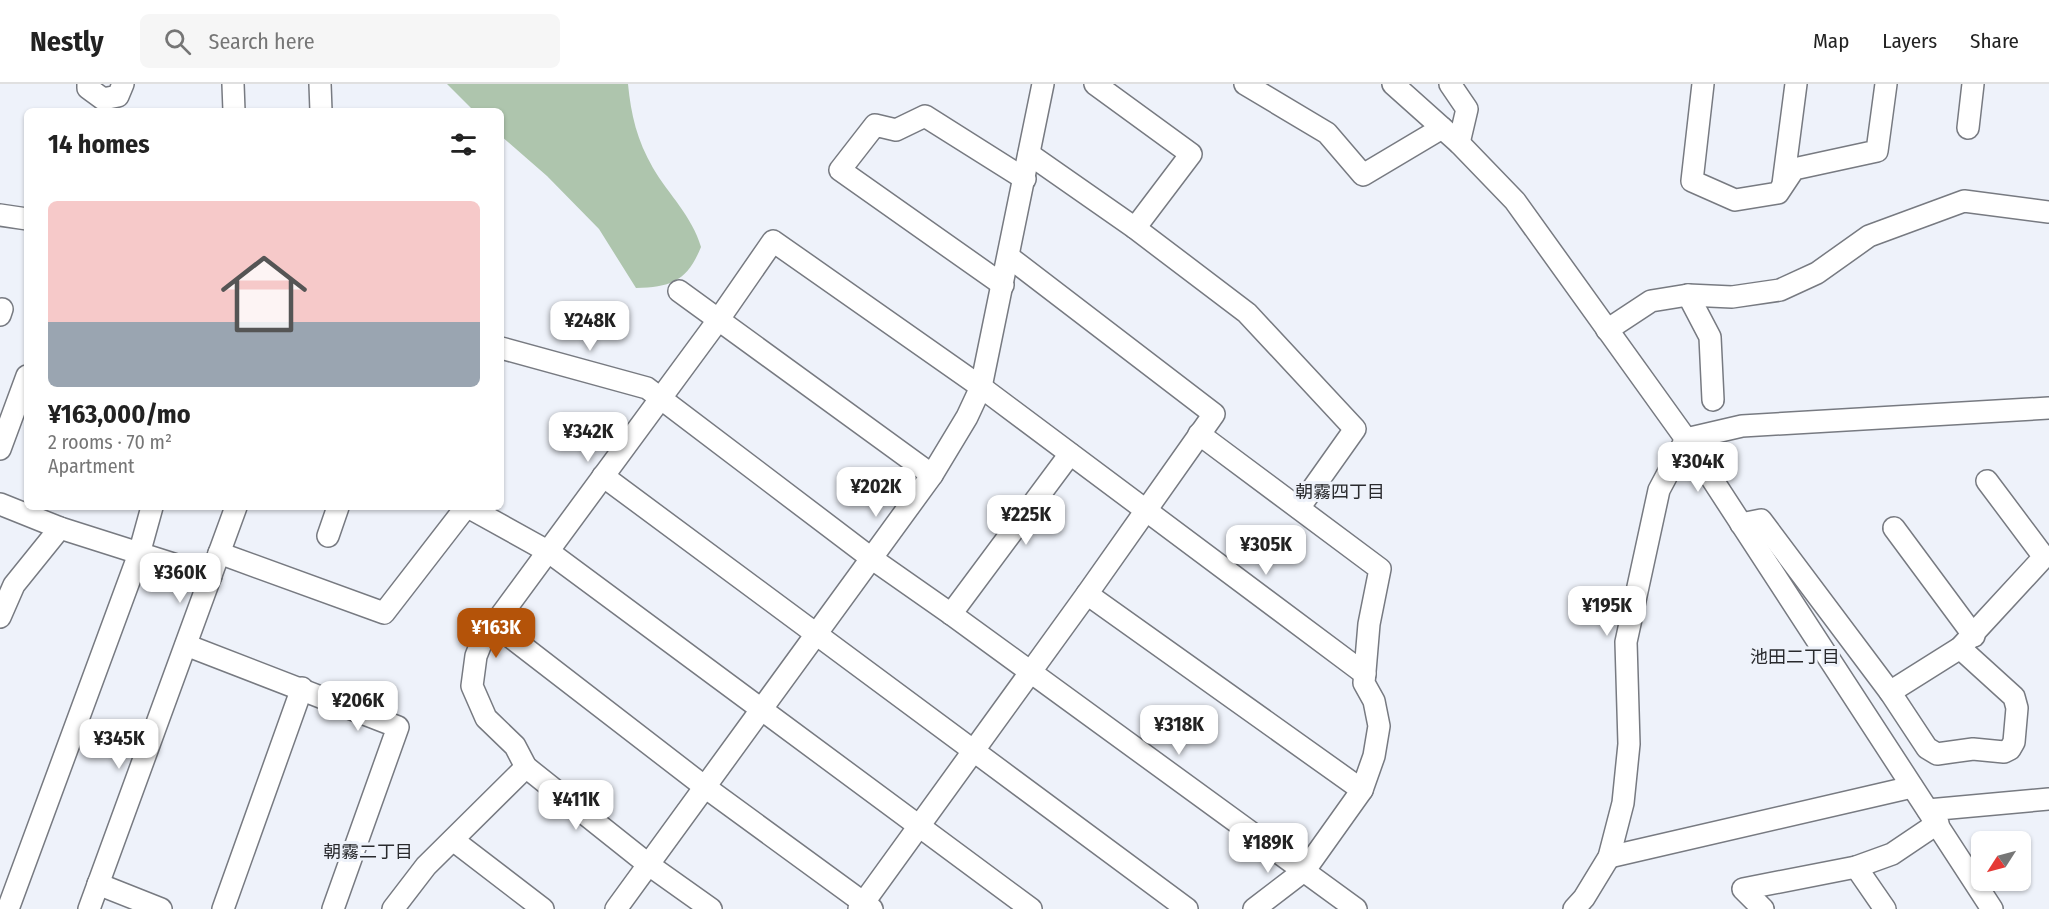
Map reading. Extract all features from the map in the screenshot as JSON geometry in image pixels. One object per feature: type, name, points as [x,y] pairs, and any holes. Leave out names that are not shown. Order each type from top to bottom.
[{"type":"street","points":[[87,84],[103,99],[118,96],[123,84]]},
{"type":"street","points":[[233,84],[234,108]]},
{"type":"street","points":[[320,84],[321,108]]},
{"type":"street","points":[[616,909],[932,474],[967,417],[981,387],[1043,84]]},
{"type":"street","points":[[1095,84],[1191,154],[1135,228]]},
{"type":"street","points":[[1245,84],[1327,133],[1363,175],[1442,128]]},
{"type":"street","points":[[1393,84],[1459,143],[1515,201],[1686,439],[1992,909]]},
{"type":"street","points":[[1450,84],[1467,109],[1459,143]]},
{"type":"street","points":[[1703,84],[1692,181],[1736,200],[1778,193],[1794,169],[1877,150],[1886,84]]},
{"type":"street","points":[[1784,184],[1796,84]]},
{"type":"street","points":[[1968,128],[1973,84]]},
{"type":"street","points":[[1003,285],[840,170],[875,124],[896,130],[925,116],[1025,179]]},
{"type":"street","points":[[1029,154],[1135,228],[1247,314],[1355,429],[1299,508]]},
{"type":"street","points":[[1607,330],[1651,301],[1688,295],[1732,297],[1779,290],[1817,273],[1869,236],[1964,201],[2049,212]]},
{"type":"street","points":[[0,215],[24,219]]},
{"type":"street","points":[[711,909],[649,865],[526,767],[515,746],[486,718],[472,686],[476,656],[482,641],[719,319],[773,241],[981,387],[1365,674]]},
{"type":"street","points":[[495,625],[864,907],[918,825],[1031,672],[1214,414],[1009,257]]},
{"type":"street","points":[[679,291],[932,474]]},
{"type":"street","points":[[1688,295],[1710,337],[1713,400]]},
{"type":"street","points":[[504,349],[647,388],[871,558],[1356,909]]},
{"type":"street","points":[[0,449],[24,384]]},
{"type":"street","points":[[1574,909],[1584,898],[1609,857],[1623,803],[1629,744],[1626,642],[1659,490],[1686,439],[1742,426],[2049,408]]},
{"type":"street","points":[[1199,434],[1380,569],[1369,624],[1364,683],[1374,701],[1379,726],[1374,756],[1362,790],[1305,870],[1254,909]]},
{"type":"street","points":[[951,614],[1070,454]]},
{"type":"street","points":[[603,476],[1187,909]]},
{"type":"street","points":[[1890,692],[1967,642],[2044,557],[1987,480]]},
{"type":"street","points":[[0,504],[24,509]]},
{"type":"street","points":[[8,909],[139,554],[151,510]]},
{"type":"street","points":[[88,909],[235,510]]},
{"type":"street","points":[[328,536],[337,510]]},
{"type":"street","points":[[219,553],[384,613],[465,510]]},
{"type":"street","points":[[472,510],[549,552],[1031,909]]},
{"type":"street","points":[[35,512],[60,528],[211,576]]},
{"type":"street","points":[[1741,524],[1761,520],[1890,692],[1927,748],[1937,754],[1973,749],[2004,752],[2010,749],[2014,742],[2017,703],[2014,697],[1967,642],[1894,528]]},
{"type":"street","points":[[0,617],[14,585],[60,528]]},
{"type":"street","points":[[1087,594],[1362,790]]},
{"type":"street","points":[[186,645],[398,727],[333,909]]},
{"type":"street","points":[[223,909],[302,688]]},
{"type":"street","points":[[393,909],[426,866],[526,767]]},
{"type":"street","points":[[1609,857],[1912,787]]},
{"type":"street","points":[[1763,909],[1743,889],[1856,867],[1892,854],[1933,816],[2049,799]]},
{"type":"street","points":[[453,840],[543,909]]},
{"type":"street","points":[[1856,867],[1885,909]]},
{"type":"street","points":[[98,884],[161,909]]},
{"type":"green space","points":[[447,84],[628,84],[633,117],[643,147],[659,178],[692,225],[701,247],[690,268],[684,275],[669,284],[636,288],[599,229],[547,176],[504,139],[504,108],[471,108]]},
{"type":"district","name":"朝霧四丁目","points":[[1340,492]]},
{"type":"district","name":"池田二丁目","points":[[1795,657]]},
{"type":"district","name":"朝霧二丁目","points":[[368,852]]}]
